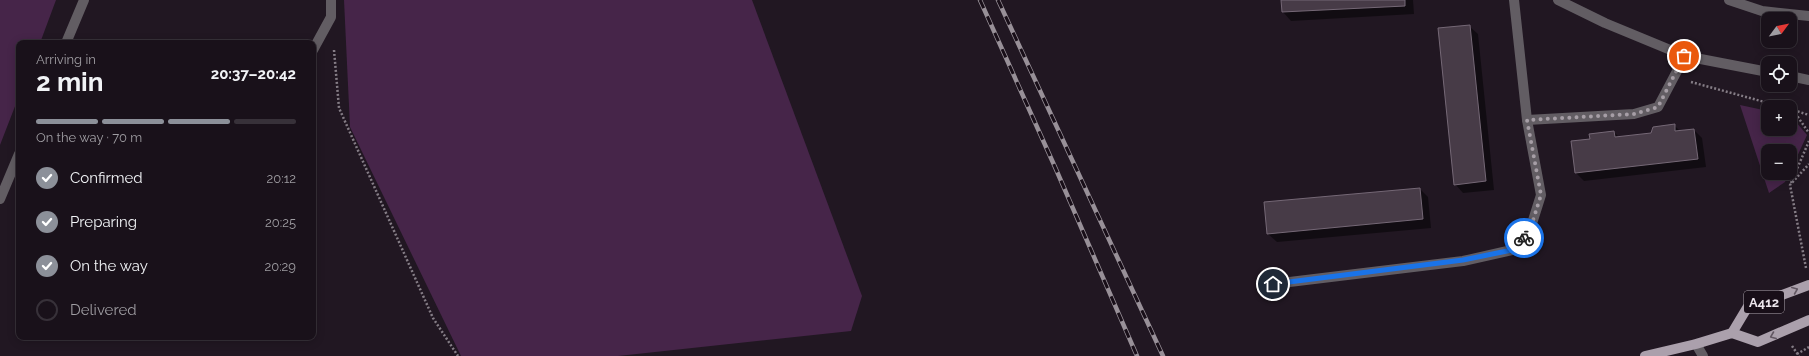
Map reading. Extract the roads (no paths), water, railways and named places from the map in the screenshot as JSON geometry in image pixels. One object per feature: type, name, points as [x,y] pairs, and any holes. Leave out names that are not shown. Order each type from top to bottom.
[{"type":"main road","name":"A412","points":[[1809,285],[1747,308],[1732,334],[1758,342],[1809,320]]},
{"type":"main road","points":[[1645,356],[1732,334]]},
{"type":"street","points":[[67,40],[84,0]]},
{"type":"street","points":[[316,44],[331,17],[331,0]]},
{"type":"street","points":[[1273,284],[1463,260],[1512,250],[1529,233],[1541,195],[1527,120],[1514,0]]},
{"type":"street","points":[[1558,0],[1605,23],[1684,56],[1761,71]]},
{"type":"street","points":[[1729,0],[1762,11],[1809,16]]},
{"type":"street","points":[[1527,120],[1634,114],[1658,107],[1684,56]]},
{"type":"street","points":[[1797,77],[1809,80]]},
{"type":"street","points":[[0,199],[16,161]]},
{"type":"street","points":[[1696,344],[1703,356]]},
{"type":"railway","points":[[980,0],[1055,167],[1137,356]]},
{"type":"railway","points":[[998,0],[1163,356]]}]
